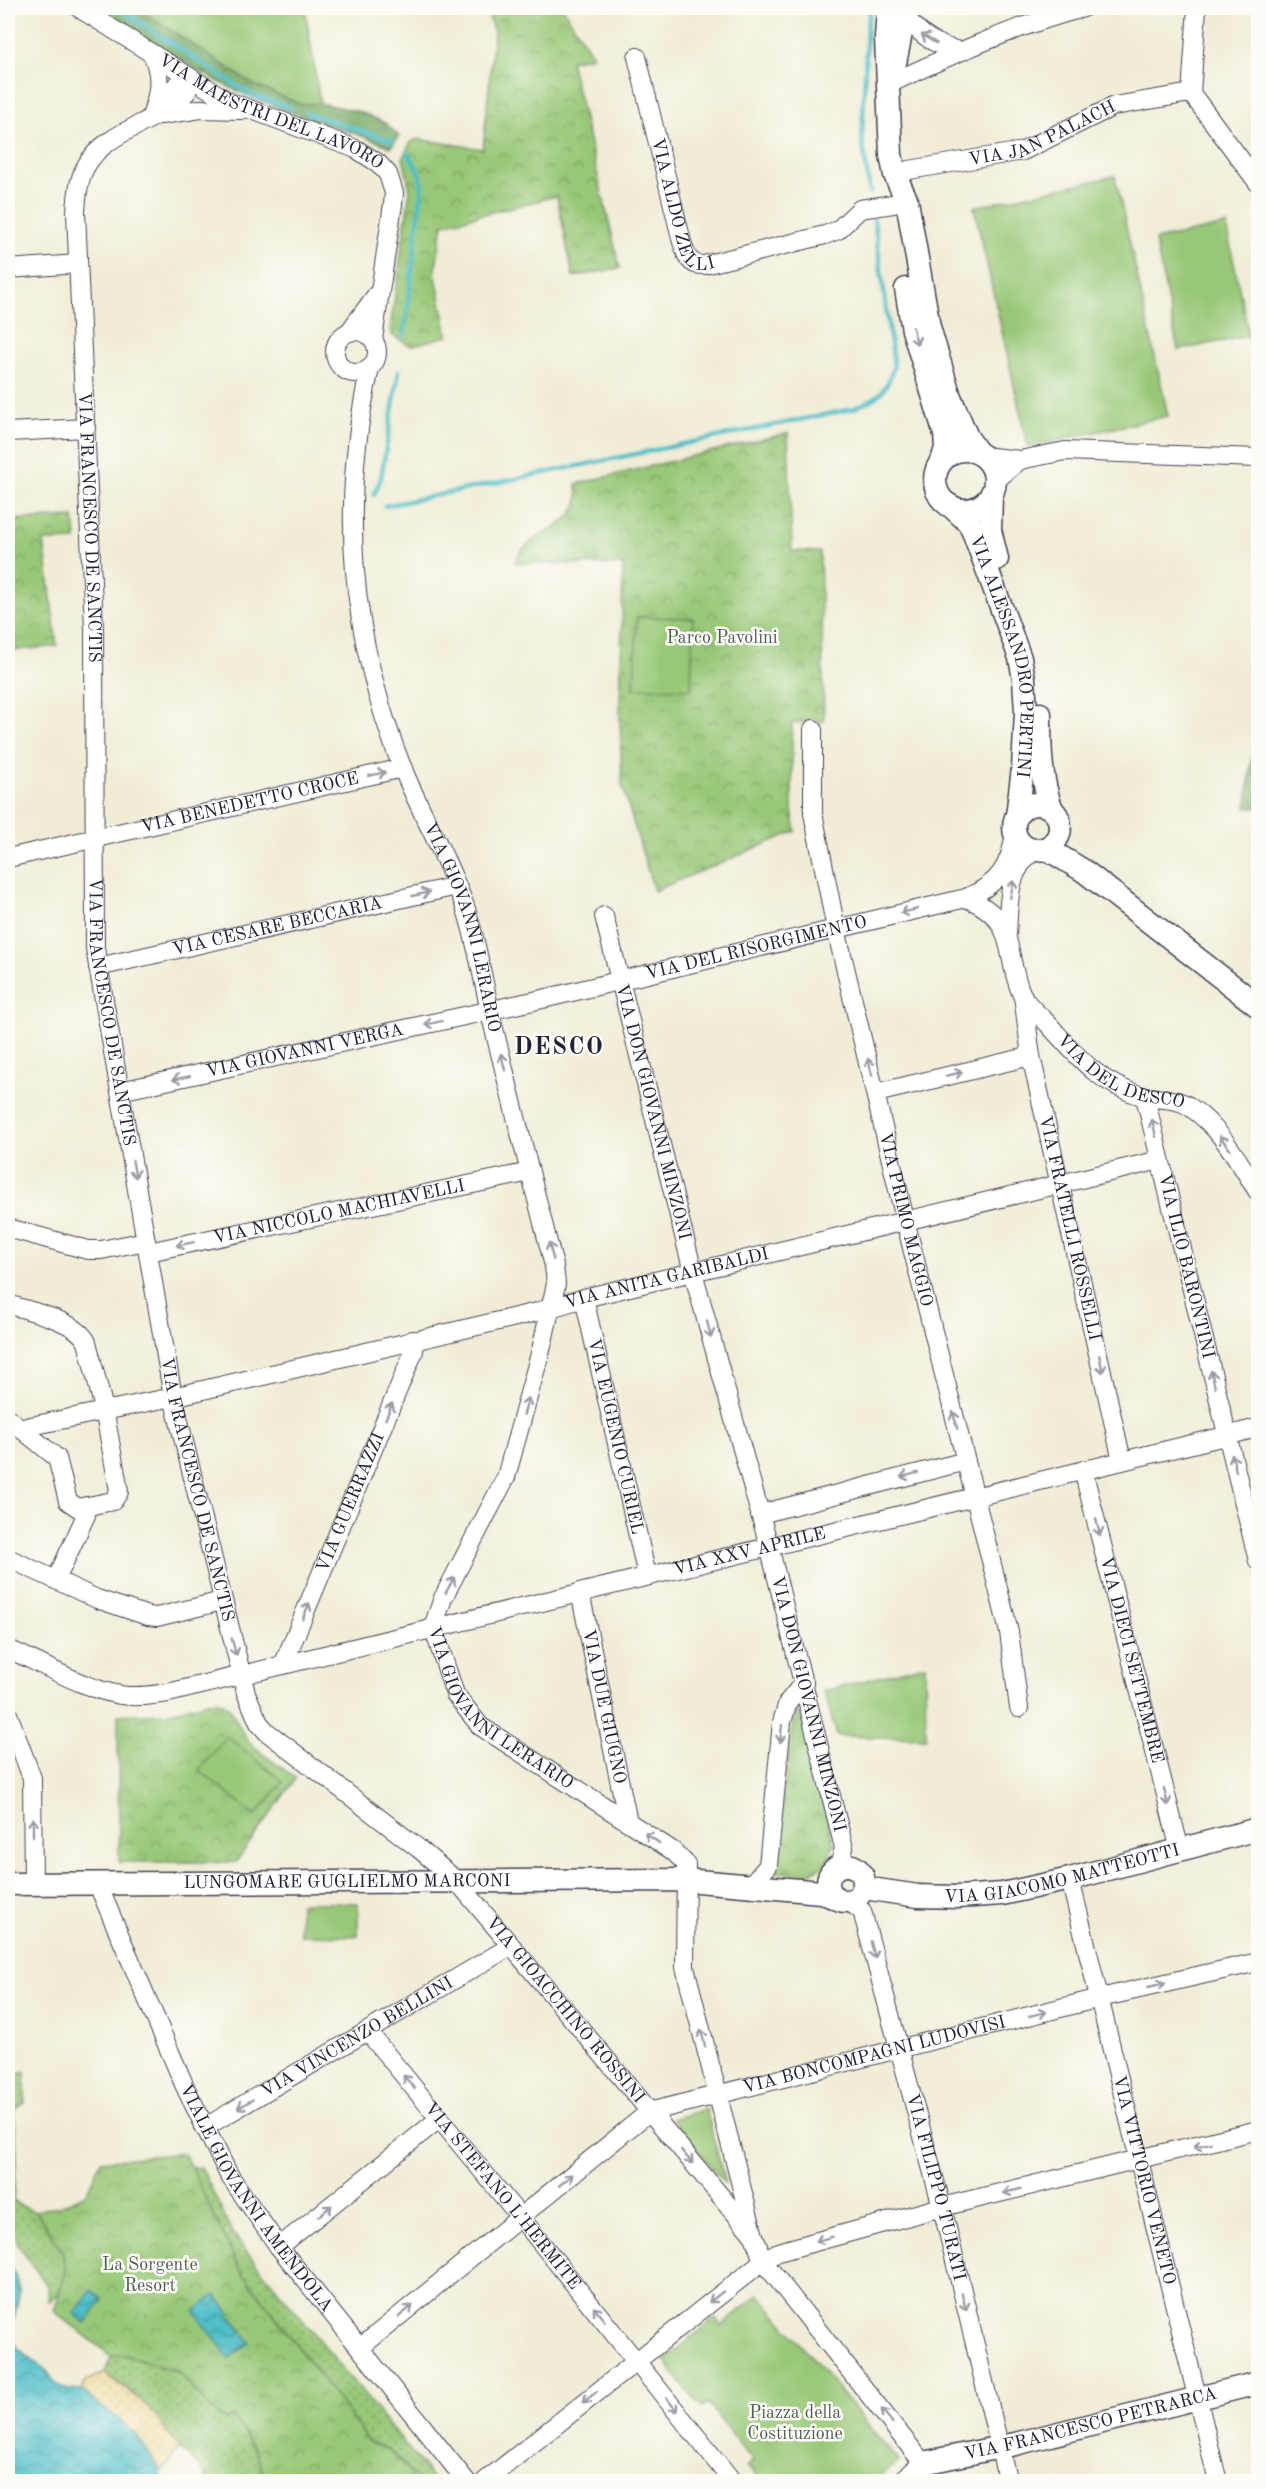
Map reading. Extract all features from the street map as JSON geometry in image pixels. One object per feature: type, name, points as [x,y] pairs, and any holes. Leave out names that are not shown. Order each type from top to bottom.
[{"type":"street","name":"VIA MAESTRI DEL LAVORO","points":[[79,8],[228,101],[356,149],[378,163],[388,174],[394,193],[393,204],[378,292],[373,339],[377,355],[370,368]]},
{"type":"street","points":[[889,84],[959,51],[1043,18],[1083,8]]},
{"type":"street","points":[[1197,8],[1191,93],[1258,183]]},
{"type":"street","points":[[900,11],[919,33],[930,41],[959,51]]},
{"type":"street","points":[[900,11],[889,84],[888,134],[895,175],[907,201],[922,298],[947,387],[967,437],[992,467],[993,488]]},
{"type":"street","points":[[150,117],[160,84],[157,65],[152,54]]},
{"type":"street","name":"VIA ALDO ZELLI","points":[[637,57],[682,242],[687,256],[695,264],[704,265],[825,235],[838,230],[860,209],[892,204]]},
{"type":"street","name":"VIA FRANCESCO DE SANCTIS","points":[[189,78],[189,88],[184,95],[110,140],[98,150],[86,167],[78,189],[76,212],[94,629],[93,934],[173,1397],[222,1601],[241,1675],[254,1714],[267,1732],[418,1848],[457,1881]]},
{"type":"street","name":"VIA JAN PALACH","points":[[895,175],[909,170],[1023,151],[1114,106],[1191,93]]},
{"type":"street","name":"VIA FRANCESCO DE SANCTIS","points":[[150,117],[201,109],[252,111]]},
{"type":"street","points":[[895,175],[892,204],[913,330],[946,441],[942,461],[935,477],[936,489],[942,499],[951,506],[960,510],[971,509],[984,503],[993,488],[1020,460]]},
{"type":"street","points":[[8,270],[78,264]]},
{"type":"street","name":"VIA MAESTRI DEL LAVORO","points":[[347,371],[338,364],[335,353],[337,342],[349,332],[378,292]]},
{"type":"street","points":[[349,332],[362,332],[373,339]]},
{"type":"street","points":[[347,371],[355,373],[370,368]]},
{"type":"street","name":"VIA GIOVANNI LERARIO","points":[[370,368],[360,411],[352,492],[351,534],[362,624],[378,695],[403,768],[457,886],[475,940],[490,1011],[554,1266],[556,1284],[541,1350],[506,1478],[442,1598],[433,1627],[455,1694],[480,1726],[673,1851],[686,1864],[686,1880]]},
{"type":"street","name":"VIA GIOVANNI LERARIO","points":[[347,371],[360,411]]},
{"type":"street","points":[[8,432],[86,428]]},
{"type":"street","points":[[942,461],[963,450],[1020,460],[1065,451],[1258,458]]},
{"type":"street","name":"VIA ALESSANDRO PERTINI","points":[[993,488],[989,521],[992,541],[1032,658],[1039,705],[1040,765],[1045,789],[1056,818],[1084,871]]},
{"type":"street","name":"VIA ALESSANDRO PERTINI","points":[[951,506],[969,524],[974,534],[1020,658],[1026,712],[1023,768],[1010,858],[999,876],[983,890],[966,898]]},
{"type":"street","name":"VIA PRIMO MAGGIO","points":[[813,729],[813,813],[836,929],[905,1221],[1009,1632],[1019,1708]]},
{"type":"street","name":"VIA BENEDETTO CROCE","points":[[8,858],[403,768]]},
{"type":"street","points":[[1007,937],[1011,888],[1017,868],[1025,857],[1039,849],[1056,839],[1056,818],[1047,806],[1033,804],[1026,806],[1016,825],[1023,845],[1039,849],[1049,850],[1084,871],[1258,1006]]},
{"type":"street","name":"VIA CESARE BECCARIA","points":[[98,967],[457,886]]},
{"type":"street","points":[[966,898],[986,906],[1007,937]]},
{"type":"street","name":"VIA DEL RISORGIMENTO","points":[[490,1011],[966,898]]},
{"type":"street","name":"VIA DON GIOVANNI MINZONI","points":[[604,916],[693,1272],[804,1682],[844,1848],[836,1870]]},
{"type":"street","name":"VIA DEL DESCO","points":[[1007,937],[1023,996],[1098,1076],[1122,1090],[1188,1105],[1205,1117],[1258,1192]]},
{"type":"street","name":"VIA FRATELLI ROSSELLI","points":[[1023,996],[1031,1056],[1122,1461]]},
{"type":"street","name":"VIA GIOVANNI VERGA","points":[[120,1091],[490,1011]]},
{"type":"street","points":[[876,1093],[1031,1056]]},
{"type":"street","name":"VIA ILIO BARONTINI","points":[[1145,1097],[1258,1561]]},
{"type":"street","name":"VIA ANITA GARIBALDI","points":[[14,1423],[173,1397],[1161,1160]]},
{"type":"street","name":"VIA NICCOLO MACHIAVELLI","points":[[8,1228],[88,1250],[147,1246],[530,1172]]},
{"type":"street","name":"VIA EUGENIO CURIEL","points":[[584,1298],[647,1576]]},
{"type":"street","points":[[8,1304],[70,1325],[84,1334],[104,1409],[118,1492],[113,1501],[78,1508],[68,1502],[57,1458],[14,1423]]},
{"type":"street","name":"VIA GUERRAZZI","points":[[283,1665],[414,1351],[412,1340]]},
{"type":"street","name":"VIA XXV APRILE","points":[[8,1649],[101,1691],[144,1696],[168,1693],[1258,1428]]},
{"type":"street","points":[[760,1514],[966,1461]]},
{"type":"street","name":"VIA DIECI SETTEMBRE","points":[[1083,1470],[1180,1850]]},
{"type":"street","points":[[56,1580],[86,1515],[87,1506]]},
{"type":"street","points":[[8,1558],[97,1599],[148,1616],[157,1617],[222,1601]]},
{"type":"street","name":"VIA DUE GIUGNO","points":[[580,1592],[628,1822]]},
{"type":"street","points":[[750,1885],[768,1866],[782,1722],[788,1702],[804,1682]]},
{"type":"street","points":[[8,1714],[32,1778],[33,1885]]},
{"type":"street","name":"VIA GIACOMO MATTEOTTI","points":[[777,1888],[849,1896],[958,1898],[1002,1894],[1070,1879],[1258,1828]]},
{"type":"street","points":[[418,1848],[426,1881]]},
{"type":"street","points":[[777,1888],[816,1880],[836,1870],[849,1866],[858,1870],[863,1878],[849,1896],[828,1883],[836,1870]]},
{"type":"street","name":"VIA VITTORIO VENETO","points":[[1070,1879],[1218,2481]]},
{"type":"street","points":[[686,1880],[685,1967],[754,2236],[763,2261],[923,2463],[900,2481]]},
{"type":"street","name":"LUNGOMARE GUGLIELMO MARCONI","points":[[8,1884],[686,1880],[777,1888]]},
{"type":"street","name":"VIA GIOACCHINO ROSSINI","points":[[457,1881],[754,2236]]},
{"type":"street","name":"VIALE GIOVANNI AMENDOLA","points":[[98,1885],[204,2128],[229,2175],[279,2247],[466,2481]]},
{"type":"street","name":"VIA FILIPPO TURATI","points":[[849,1896],[862,1911],[942,2207],[1008,2481]]},
{"type":"street","name":"VIA VINCENZO BELLINI","points":[[204,2128],[511,1946]]},
{"type":"street","name":"VIA BONCOMPAGNI LUDOVISI","points":[[649,2112],[1100,1998],[1258,1962]]},
{"type":"street","name":"VIA STEFANO L'HERMITE","points":[[368,2032],[635,2360]]},
{"type":"street","points":[[361,2347],[649,2112]]},
{"type":"street","points":[[279,2247],[439,2119]]},
{"type":"street","points":[[484,2481],[635,2360],[763,2261],[778,2252],[942,2207],[1258,2130]]},
{"type":"street","points":[[635,2360],[733,2481]]},
{"type":"street","name":"VIA FRANCESCO PETRARCA","points":[[923,2463],[999,2448],[1258,2383]]},
{"type":"green space","points":[[99,8],[137,8],[254,85],[301,104],[320,103],[361,112],[385,123],[399,136],[391,147],[249,96],[191,66]]},
{"type":"green space","points":[[137,8],[305,8],[320,103],[301,104],[254,85]]},
{"type":"green space","points":[[486,8],[563,8],[593,56],[570,61],[620,268],[573,277],[557,196],[443,224],[435,272],[448,336],[411,346],[393,336],[390,331],[410,190],[403,157],[411,142],[418,139],[483,149],[494,32]]},
{"type":"green space","points":[[1115,176],[1168,416],[1028,447],[974,207]]},
{"type":"green space","points":[[1226,225],[1249,336],[1178,350],[1155,240]]},
{"type":"green space","name":"Parco Pavolini","points":[[788,433],[792,551],[820,552],[824,721],[792,723],[792,810],[796,831],[654,891],[622,785],[620,718],[623,565],[515,563],[530,543],[565,520],[574,511],[578,499],[576,484]]},
{"type":"green space","points":[[74,517],[76,540],[44,541],[57,646],[8,651],[8,520]]},
{"type":"green space","points":[[637,617],[693,618],[691,689],[634,688]]},
{"type":"green space","points":[[1258,707],[1258,808],[1246,808]]},
{"type":"green space","points":[[925,1665],[926,1738],[837,1736],[824,1691]]},
{"type":"green space","points":[[216,1700],[230,1708],[242,1731],[253,1745],[296,1778],[236,1862],[119,1862],[118,1715],[166,1713]]},
{"type":"green space","points":[[795,1708],[806,1726],[834,1844],[826,1865],[806,1874],[776,1872],[784,1785]]},
{"type":"green space","points":[[227,1736],[283,1782],[255,1816],[199,1770]]},
{"type":"green space","points":[[300,1903],[358,1903],[358,1936],[300,1935]]},
{"type":"green space","points":[[25,2071],[25,2103],[14,2110],[17,2154],[13,2199],[19,2205],[36,2211],[62,2251],[66,2271],[60,2293],[49,2301],[48,2287],[18,2245],[15,2234],[8,2223],[8,2078]]},
{"type":"green space","points":[[706,2109],[725,2184],[672,2119]]},
{"type":"green space","name":"La Sorgente Resort","points":[[184,2153],[239,2268],[370,2443],[387,2449],[419,2481],[267,2481],[254,2448],[233,2416],[226,2420],[214,2412],[178,2372],[124,2355],[111,2356],[54,2311],[66,2271],[62,2251],[36,2211],[59,2206],[86,2194],[101,2161]]},
{"type":"green space","points":[[201,2167],[229,2226],[241,2245],[435,2481],[419,2481],[385,2448],[370,2443],[239,2268],[191,2168]]},
{"type":"green space","name":"Piazza della Costituzione","points":[[759,2294],[899,2462],[874,2481],[760,2481],[747,2466],[753,2461],[708,2404],[701,2408],[664,2361],[715,2318],[722,2326]]},
{"type":"green space","points":[[124,2355],[178,2372],[215,2412],[230,2419],[232,2415],[254,2448],[267,2481],[206,2481],[204,2470],[173,2442],[164,2427],[134,2394],[105,2373],[111,2356]]},
{"type":"sand","points":[[105,2373],[148,2407],[180,2446],[168,2465],[161,2471],[136,2434],[82,2391],[85,2381]]},
{"type":"water","points":[[8,2262],[16,2276],[20,2290],[11,2334],[18,2348],[47,2371],[56,2384],[68,2390],[82,2391],[136,2434],[161,2471],[159,2481],[8,2481]]},
{"type":"water","points":[[92,2290],[103,2300],[85,2323],[74,2314]]},
{"type":"water","points":[[216,2295],[250,2342],[229,2358],[194,2311]]},
{"type":"waterway","points":[[117,8],[251,95],[292,108]]},
{"type":"waterway","points":[[870,193],[862,138],[867,26],[871,8]]},
{"type":"waterway","points":[[307,113],[392,141]]},
{"type":"waterway","points":[[404,336],[422,189],[418,170],[407,153]]},
{"type":"waterway","points":[[385,506],[852,409],[875,398],[888,383],[894,366],[874,219]]},
{"type":"waterway","points":[[374,495],[381,478],[399,371]]},
{"type":"district","name":"DESCO","points":[[559,1048]]}]
